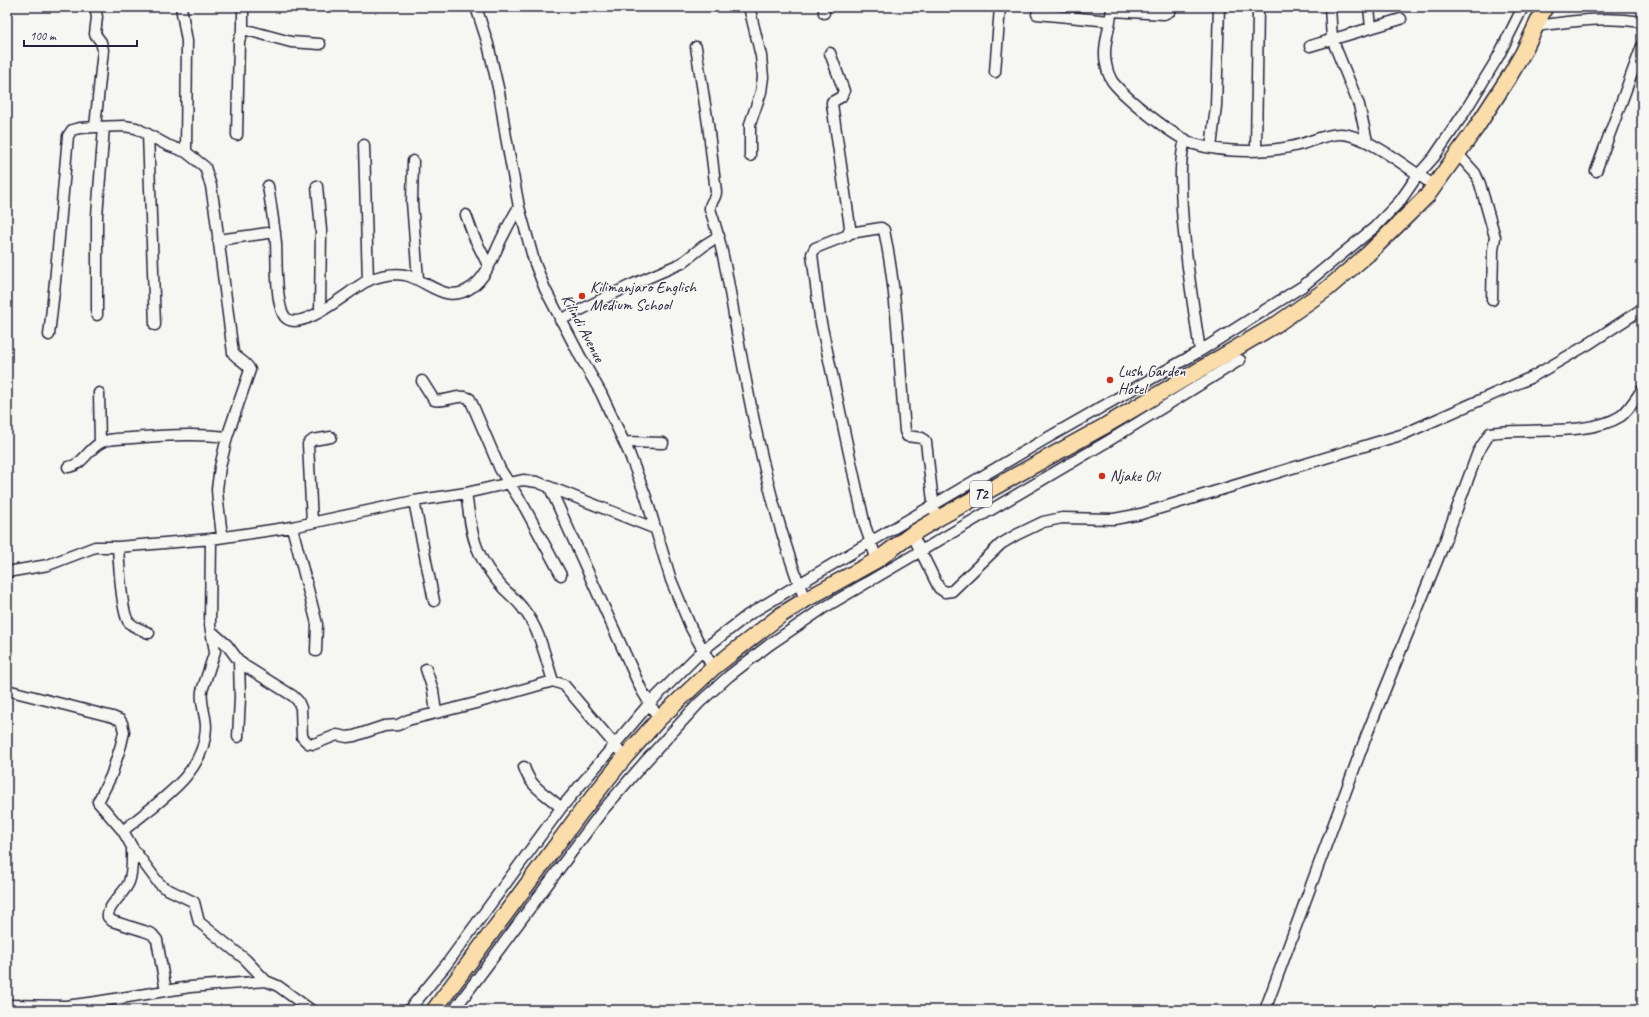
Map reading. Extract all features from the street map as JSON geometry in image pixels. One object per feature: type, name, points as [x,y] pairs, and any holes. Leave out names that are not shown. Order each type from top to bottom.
[{"type":"highway","name":"T2","points":[[434,1010],[563,836],[624,757],[659,719],[713,668],[782,615],[805,600],[877,560],[912,534],[937,519],[1103,427],[1277,324],[1326,289],[1368,254],[1427,196],[1435,186],[1509,77],[1536,26],[1544,7]]},
{"type":"street","points":[[95,7],[97,17],[95,34],[102,42],[103,50],[97,216],[97,315]]},
{"type":"street","points":[[181,7],[187,41],[186,152]]},
{"type":"street","points":[[237,135],[239,41],[243,29],[242,7]]},
{"type":"street","name":"Kilindi Avenue","points":[[476,7],[488,44],[499,92],[519,207],[534,261],[545,289],[560,320],[601,393],[625,442],[656,529],[671,580],[690,628],[713,668]]},
{"type":"street","points":[[995,72],[1000,7]]},
{"type":"street","points":[[1037,14],[1164,14],[1170,11],[1172,7]]},
{"type":"street","points":[[1211,148],[1216,106],[1219,7]]},
{"type":"street","points":[[1256,150],[1258,7]]},
{"type":"street","points":[[1330,7],[1332,39],[1359,104],[1366,141]]},
{"type":"street","points":[[1369,7],[1371,28]]},
{"type":"street","points":[[409,1010],[446,966],[561,808],[649,704],[703,650],[748,616],[799,584],[933,504],[1200,351],[1303,286],[1346,252],[1380,222],[1400,201],[1418,175],[1434,157],[1464,113],[1498,57],[1523,7]]},
{"type":"street","points":[[750,156],[750,124],[761,92],[763,77],[761,56],[752,8]]},
{"type":"street","points":[[1111,13],[1105,55],[1106,65],[1111,79],[1134,103],[1163,125],[1192,143],[1211,148],[1271,150],[1340,134],[1366,141],[1435,186]]},
{"type":"street","points":[[1536,26],[1602,18],[1642,22]]},
{"type":"street","points":[[1310,46],[1401,19]]},
{"type":"street","points":[[243,29],[291,42],[320,44]]},
{"type":"street","points":[[1596,170],[1642,46]]},
{"type":"street","points":[[696,47],[703,88],[716,192],[716,196],[710,206],[710,209],[719,236],[762,460],[790,562],[805,600]]},
{"type":"street","points":[[830,53],[844,91],[841,98],[832,102],[832,104],[844,175],[850,233]]},
{"type":"street","points":[[49,335],[68,136],[72,130],[80,128],[124,126],[136,128],[186,152],[205,167],[215,212],[233,353],[247,365],[250,370],[227,437],[220,467],[217,489],[222,536]]},
{"type":"street","points":[[148,134],[154,325]]},
{"type":"street","points":[[1185,139],[1181,156],[1180,176],[1184,245],[1200,351]]},
{"type":"street","points":[[364,145],[368,280]]},
{"type":"street","points":[[1458,154],[1475,173],[1480,184],[1495,238],[1493,250],[1492,300]]},
{"type":"street","points":[[413,161],[412,202],[418,280]]},
{"type":"street","points":[[268,186],[275,232],[278,296],[284,316],[289,320],[297,321],[335,303],[368,280],[391,274],[406,275],[442,293],[462,292],[471,288],[478,281],[488,265],[503,234],[519,207]]},
{"type":"street","points":[[318,186],[321,230],[320,311]]},
{"type":"street","points":[[466,215],[474,237],[488,265]]},
{"type":"street","points":[[877,560],[870,542],[856,489],[820,318],[812,254],[815,248],[844,238],[850,233],[881,228],[884,230],[896,306],[905,431],[907,436],[922,438],[926,442],[933,504],[937,519]]},
{"type":"street","points":[[218,240],[275,232]]},
{"type":"street","points":[[560,320],[629,286],[682,263],[706,244],[719,236]]},
{"type":"street","points":[[912,534],[939,588],[943,592],[949,592],[957,587],[1001,544],[1034,526],[1062,518],[1114,518],[1141,514],[1404,434],[1532,377],[1587,345],[1642,309]]},
{"type":"street","points":[[454,1010],[604,810],[643,764],[699,703],[729,676],[791,629],[861,585],[1110,440],[1240,360]]},
{"type":"street","points":[[422,381],[434,400],[442,401],[466,397],[470,399],[500,469],[511,483],[561,575]]},
{"type":"street","points":[[1265,1010],[1367,734],[1445,542],[1478,452],[1484,442],[1490,433],[1504,431],[1590,428],[1608,423],[1622,415],[1642,390]]},
{"type":"street","points":[[99,393],[100,443]]},
{"type":"street","points":[[68,467],[79,464],[86,455],[100,443],[110,440],[171,435],[227,437]]},
{"type":"street","points":[[312,522],[308,444],[313,440],[331,438]]},
{"type":"street","points":[[625,442],[664,443]]},
{"type":"street","points":[[7,572],[48,565],[95,547],[118,547],[212,539],[222,536],[292,527],[414,500],[466,493],[523,480],[537,482],[656,529]]},
{"type":"street","points":[[550,488],[641,689],[659,719]]},
{"type":"street","points":[[466,493],[473,534],[478,550],[495,578],[504,589],[516,599],[531,619],[553,680]]},
{"type":"street","points":[[414,500],[434,601]]},
{"type":"street","points":[[292,527],[317,624],[316,651]]},
{"type":"street","points":[[123,831],[177,786],[191,770],[203,747],[206,727],[201,696],[215,651],[209,613],[212,539]]},
{"type":"street","points":[[118,547],[124,611],[128,621],[137,628],[149,633]]},
{"type":"street","points":[[212,631],[227,645],[238,661],[293,696],[301,708],[302,737],[308,744],[314,744],[337,735],[347,737],[354,736],[384,726],[398,726],[408,720],[476,703],[553,680],[564,685],[624,757]]},
{"type":"street","points":[[238,661],[240,698],[238,737]]},
{"type":"street","points":[[426,669],[436,713]]},
{"type":"street","points":[[7,690],[89,710],[117,718],[121,721],[124,730],[121,745],[111,776],[98,801],[123,831],[132,847],[157,881],[163,887],[194,902],[196,905],[196,918],[198,922],[245,959],[266,982]]},
{"type":"street","points":[[524,768],[534,787],[561,808]]},
{"type":"street","points":[[132,847],[132,862],[129,881],[122,894],[108,910],[108,917],[112,921],[152,934],[157,940],[166,991]]},
{"type":"street","points":[[7,1005],[66,1006],[203,986],[266,982],[278,986],[311,1010]]},
{"type":"place","name":"Kilimanjaro English Medium School","points":[[582,296]]},
{"type":"place","name":"Lush Garden Hotel","points":[[1110,380]]},
{"type":"place","name":"Njake Oil","points":[[1102,476]]}]
